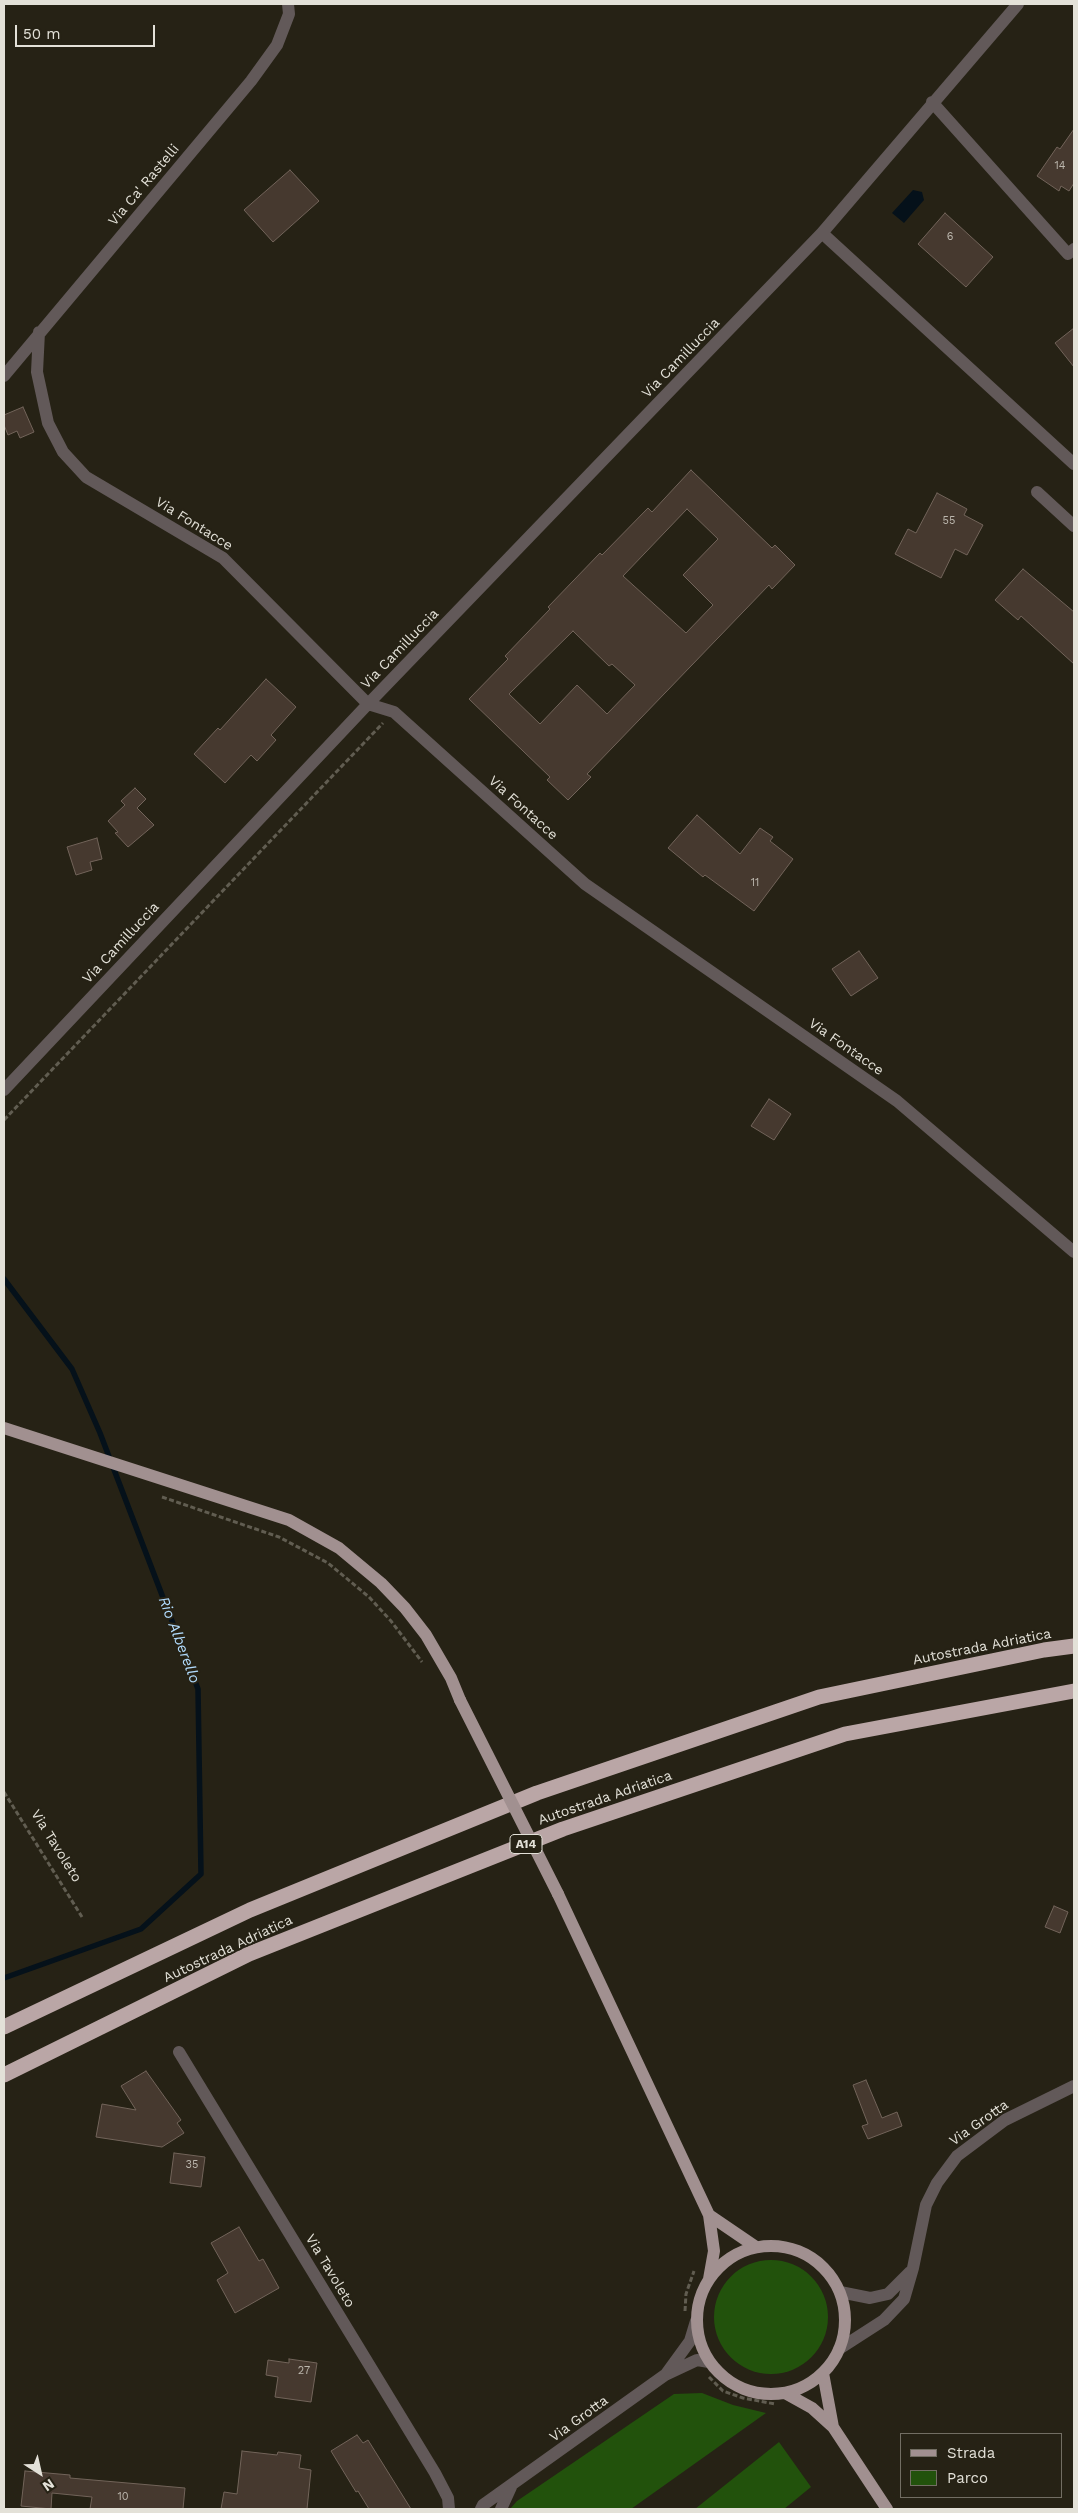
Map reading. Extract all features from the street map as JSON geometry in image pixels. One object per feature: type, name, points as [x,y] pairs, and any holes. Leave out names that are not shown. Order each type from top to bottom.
[{"type":"highway","name":"Autostrada Adriatica","points":[[4,2027],[250,1910],[537,1793],[819,1697],[1044,1650],[1074,1646]]},
{"type":"highway","name":"Autostrada Adriatica","points":[[4,2075],[249,1954],[562,1829],[845,1734],[1048,1694],[1074,1691]]},
{"type":"main road","points":[[4,1428],[289,1520],[339,1548],[381,1584],[405,1608],[426,1635],[451,1678],[460,1700],[558,1894],[709,2215],[714,2251],[709,2279]]},
{"type":"main road","points":[[709,2215],[756,2247]]},
{"type":"main road","points":[[782,2398],[812,2382],[824,2373],[839,2349],[845,2326],[844,2309],[840,2292],[825,2269],[803,2254],[778,2246],[756,2247],[730,2259],[709,2279],[702,2292],[696,2320],[703,2361],[742,2389],[782,2398],[812,2408],[833,2427],[887,2509]]},
{"type":"main road","points":[[824,2373],[833,2427]]},
{"type":"street","name":"Via Ca' Rastelli","points":[[4,376],[251,81],[277,45],[289,14],[288,4]]},
{"type":"street","name":"Via Camilluccia","points":[[4,1090],[368,704],[822,233],[932,102],[1018,4]]},
{"type":"street","points":[[932,102],[1068,254],[1074,249]]},
{"type":"street","points":[[822,233],[1074,464]]},
{"type":"street","name":"Via Fontacce","points":[[39,332],[36,372],[48,423],[63,452],[86,477],[223,558],[368,704],[394,712],[585,884],[896,1101],[1074,1252]]},
{"type":"street","points":[[1037,492],[1074,526]]},
{"type":"street","name":"Via Tavoleto","points":[[179,2052],[435,2472],[448,2498],[449,2509]]},
{"type":"street","name":"Via Grotta","points":[[839,2349],[884,2320],[904,2299],[913,2268],[926,2206],[937,2183],[957,2156],[1005,2120],[1074,2086]]},
{"type":"street","points":[[840,2292],[870,2298],[888,2294],[913,2268]]},
{"type":"street","name":"Via Grotta","points":[[665,2376],[690,2341],[696,2320]]},
{"type":"street","name":"Via Grotta","points":[[481,2509],[665,2376],[703,2361]]},
{"type":"street","name":"Via Grotta","points":[[501,2509],[511,2487]]},
{"type":"path","points":[[4,1120],[394,712]]},
{"type":"path","points":[[153,1494],[279,1538],[328,1563],[369,1597],[391,1621],[427,1670]]},
{"type":"path","name":"Via Tavoleto","points":[[4,1792],[82,1917]]},
{"type":"path","points":[[690,2341],[685,2316],[686,2294],[695,2268]]},
{"type":"path","points":[[703,2361],[711,2380],[723,2391],[770,2404],[782,2398]]},
{"type":"green space","points":[[771,2260],[793,2265],[811,2277],[823,2295],[828,2317],[823,2339],[811,2357],[793,2369],[771,2374],[749,2369],[731,2357],[719,2339],[714,2317],[719,2295],[731,2277],[749,2265]]},
{"type":"green space","points":[[702,2393],[733,2405],[766,2413],[631,2509],[510,2509],[517,2501],[674,2394]]},
{"type":"green space","points":[[779,2442],[811,2487],[784,2509],[695,2509]]},
{"type":"shaded area","points":[[913,190],[922,192],[924,200],[904,223],[892,213]]},
{"type":"building","points":[[1074,129],[1074,183],[1069,191],[1061,186],[1059,191],[1037,176],[1057,147],[1060,149]]},
{"type":"building","points":[[290,170],[319,201],[273,242],[244,210]]},
{"type":"building","points":[[945,213],[993,257],[966,287],[918,244]]},
{"type":"building","points":[[1074,328],[1074,367],[1055,343]]},
{"type":"building","points":[[23,407],[34,432],[20,438],[17,431],[8,435],[4,425],[4,415]]},
{"type":"building","points":[[691,470],[772,548],[775,545],[795,565],[772,589],[769,585],[587,774],[591,777],[568,800],[547,780],[550,777],[469,699],[508,659],[505,656],[550,609],[548,607],[600,553],[602,555],[648,508],[652,512]],"holes":[[[687,509],[718,539],[683,575],[713,605],[686,633],[623,576]],[[573,631],[609,666],[612,664],[635,685],[607,714],[577,685],[540,724],[509,694]]]},
{"type":"building","points":[[937,493],[967,509],[964,515],[983,525],[967,555],[955,549],[941,578],[895,554],[908,529],[916,533]]},
{"type":"building","points":[[1023,569],[1074,612],[1074,664],[1021,616],[1018,620],[995,600]]},
{"type":"building","points":[[266,679],[296,707],[271,735],[276,740],[257,761],[251,755],[225,783],[194,754],[218,728],[220,730]]},
{"type":"building","points":[[135,788],[146,799],[137,808],[154,825],[128,847],[115,833],[118,832],[108,821],[125,805],[121,801]]},
{"type":"building","points":[[697,815],[740,854],[760,828],[773,837],[770,841],[793,859],[754,911],[705,875],[703,877],[668,848]]},
{"type":"building","points":[[97,838],[102,859],[90,862],[92,870],[76,875],[67,847]]},
{"type":"building","points":[[859,951],[878,978],[851,996],[832,969]]},
{"type":"building","points":[[769,1099],[791,1114],[774,1140],[751,1126]]},
{"type":"building","points":[[1054,1906],[1068,1912],[1060,1933],[1045,1927]]},
{"type":"building","points":[[146,2071],[181,2120],[177,2123],[184,2133],[162,2147],[96,2137],[102,2104],[136,2110],[121,2086]]},
{"type":"building","points":[[866,2080],[882,2118],[897,2112],[902,2126],[868,2139],[862,2126],[868,2124],[853,2085]]},
{"type":"building","points":[[174,2153],[205,2157],[201,2187],[170,2183]]},
{"type":"building","points":[[239,2227],[259,2261],[263,2259],[279,2288],[235,2313],[217,2280],[228,2273],[211,2243]]},
{"type":"building","points":[[289,2359],[317,2363],[311,2402],[275,2397],[278,2377],[266,2375],[268,2360],[289,2363]]},
{"type":"building","points":[[357,2435],[363,2443],[368,2440],[411,2509],[369,2509],[358,2491],[356,2492],[331,2451]]},
{"type":"building","points":[[242,2451],[277,2455],[278,2452],[301,2455],[299,2468],[311,2470],[307,2509],[221,2509],[224,2492],[237,2494]]},
{"type":"building","points":[[25,2471],[70,2475],[70,2478],[185,2488],[183,2509],[90,2509],[92,2497],[52,2493],[51,2509],[21,2506]]},
{"type":"waterway","name":"Rio Alberello","points":[[4,1279],[72,1369],[100,1433],[198,1689],[201,1874],[141,1929],[4,1978]]}]
